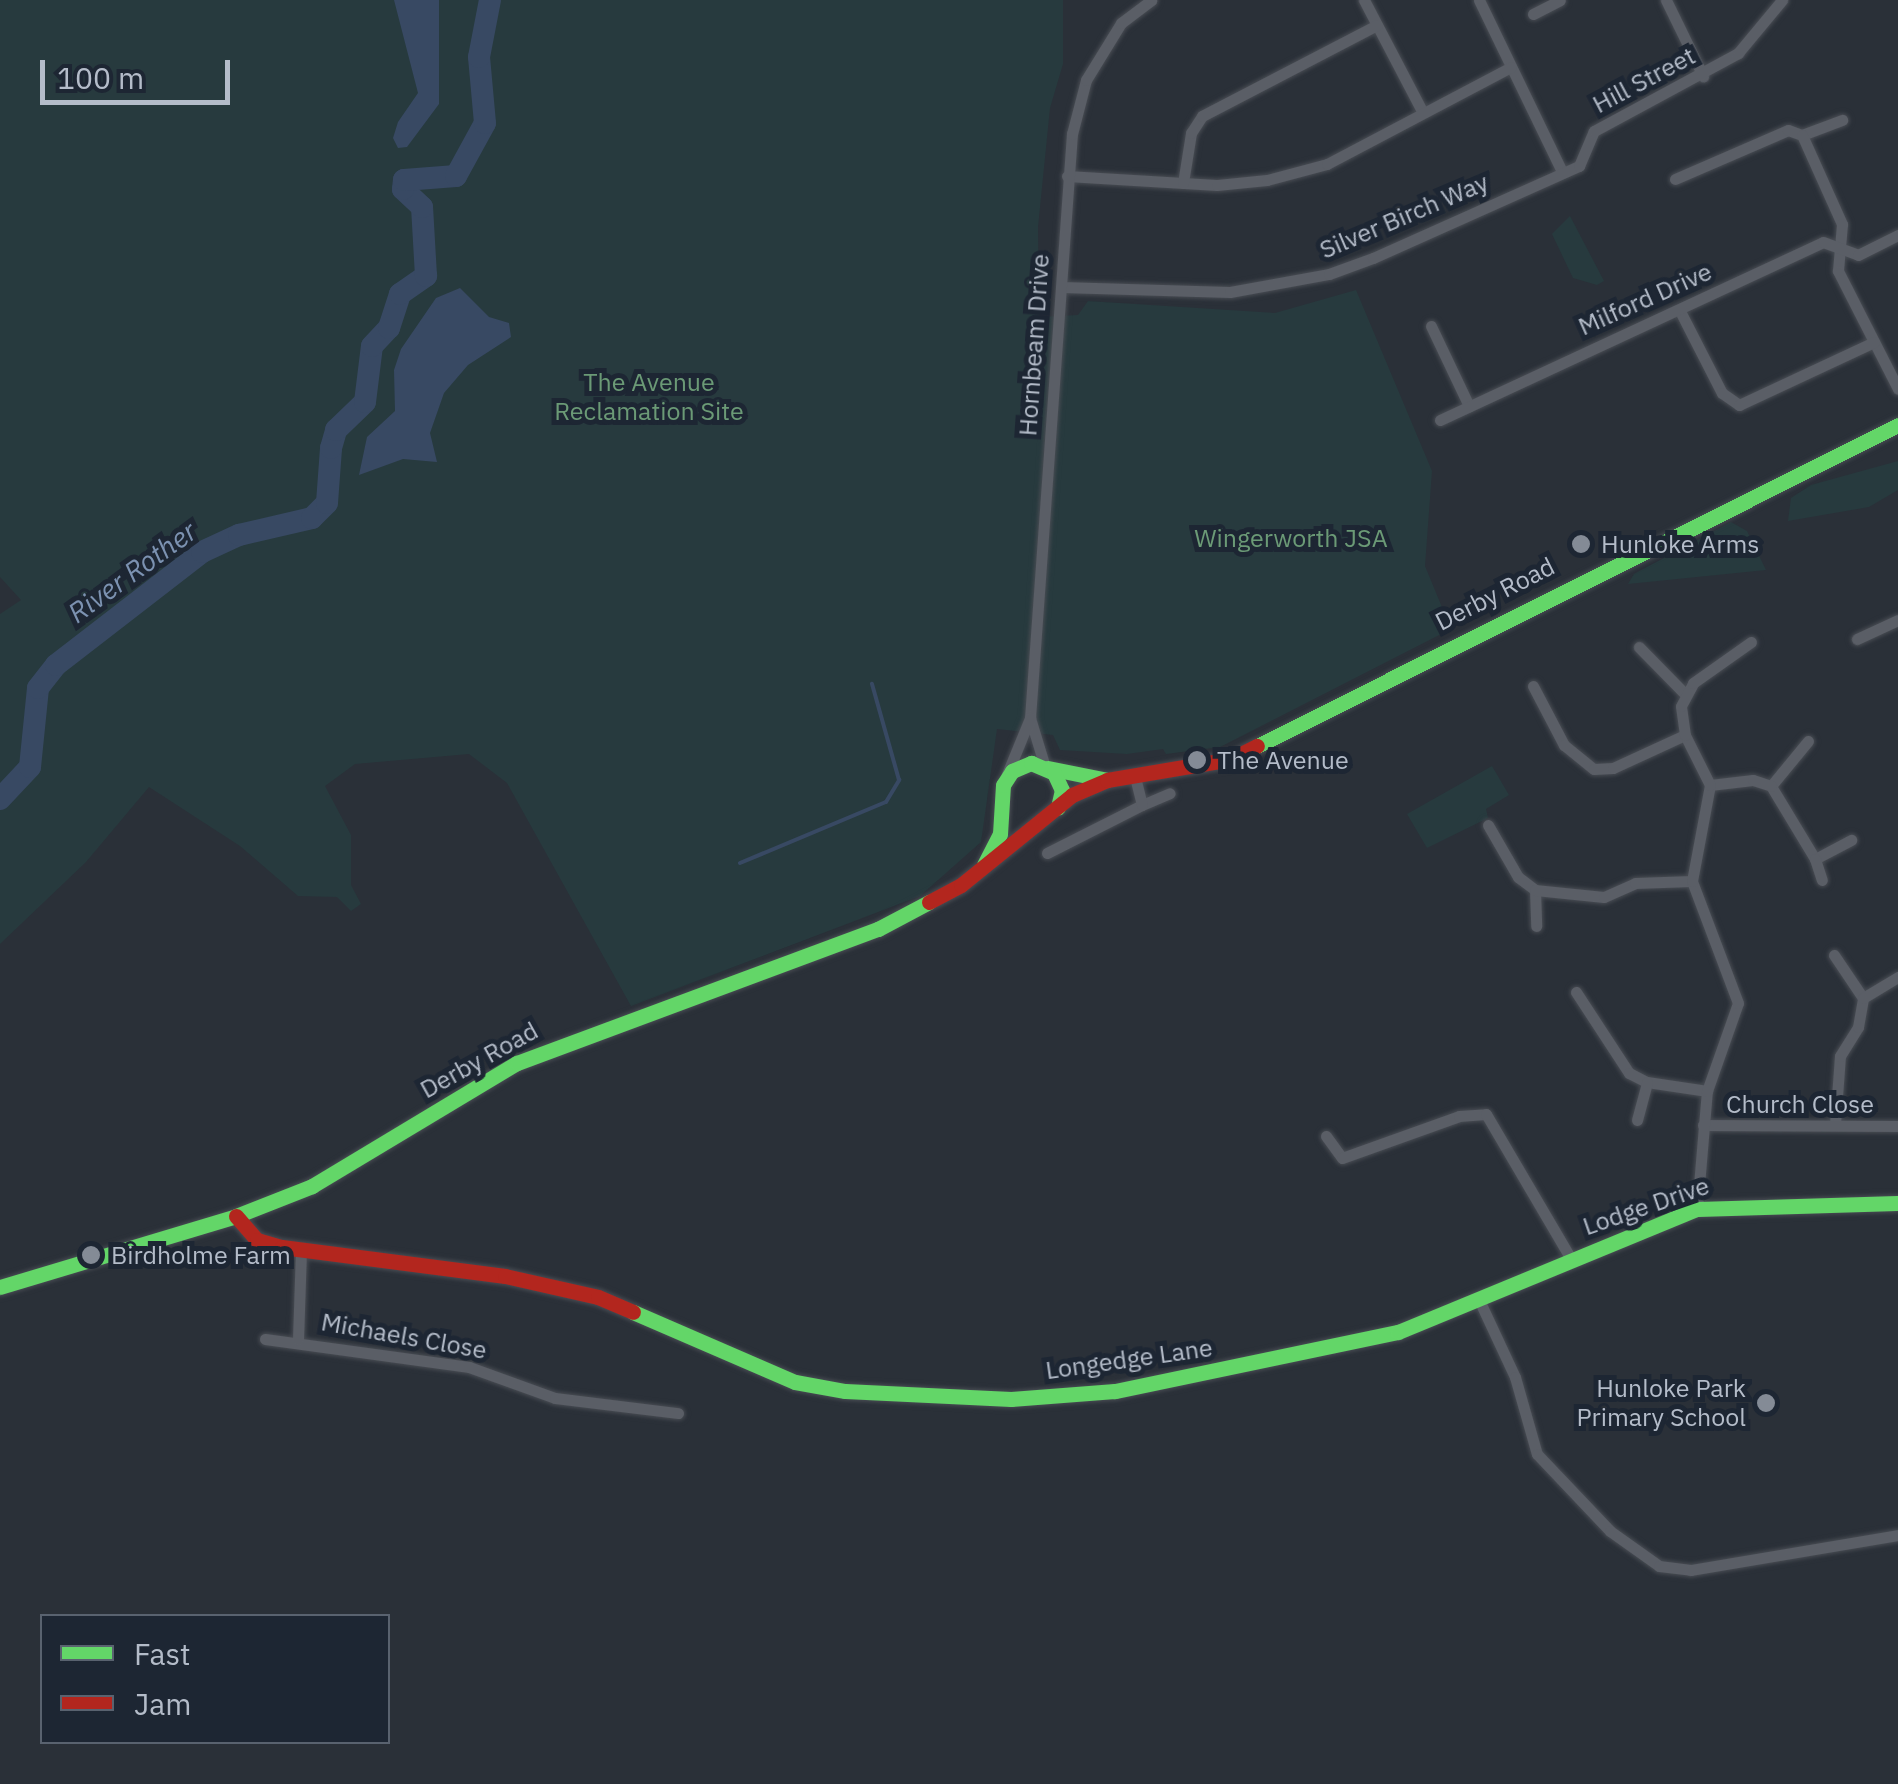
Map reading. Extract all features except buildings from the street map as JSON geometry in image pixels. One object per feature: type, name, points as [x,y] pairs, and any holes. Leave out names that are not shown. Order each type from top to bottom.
[{"type":"main road","name":"Derby Road","points":[[1058,808],[1107,780],[1231,758],[1898,425]]},
{"type":"main road","points":[[980,871],[1000,834],[1003,802],[1006,778],[1021,766],[1047,768],[1062,790],[1058,808],[1044,821],[1021,821],[1003,802]]},
{"type":"main road","name":"Derby Road","points":[[1047,768],[1092,772],[1107,780]]},
{"type":"main road","name":"Derby Road","points":[[0,1287],[236,1216],[312,1186],[517,1063],[878,929],[980,871],[1044,821]]},
{"type":"main road","name":"Lodge Drive","points":[[1480,1302],[1571,1259],[1697,1209],[1738,1203],[1898,1204]]},
{"type":"main road","name":"Longedge Lane","points":[[236,1216],[257,1240],[505,1276],[598,1297],[794,1382],[897,1395],[1010,1399],[1115,1392],[1398,1332],[1480,1302]]},
{"type":"street","name":"Hornbeam Drive","points":[[1006,778],[1030,718],[1067,176],[1086,80],[1121,23],[1151,0]]},
{"type":"street","points":[[1364,0],[1421,109]]},
{"type":"street","points":[[1480,0],[1562,172]]},
{"type":"street","points":[[1532,14],[1560,0]]},
{"type":"street","points":[[1666,0],[1703,76]]},
{"type":"street","name":"Hill Street","points":[[1524,189],[1579,166],[1594,131],[1738,54],[1782,0]]},
{"type":"street","points":[[1183,184],[1191,133],[1202,116],[1223,100],[1377,25]]},
{"type":"street","points":[[1067,176],[1183,184],[1267,180],[1327,164],[1421,109],[1511,67]]},
{"type":"street","points":[[1675,180],[1788,130],[1802,135],[1842,120]]},
{"type":"street","points":[[1802,135],[1842,224],[1838,271],[1898,389]]},
{"type":"street","name":"Silver Birch Way","points":[[1060,287],[1194,294],[1271,287],[1373,258],[1524,189]]},
{"type":"street","name":"Milford Drive","points":[[1440,420],[1633,325],[1680,310],[1823,242],[1858,255],[1898,236]]},
{"type":"street","points":[[1680,310],[1722,393],[1739,405],[1874,342]]},
{"type":"street","points":[[1431,326],[1469,406]]},
{"type":"street","points":[[1857,639],[1898,620]]},
{"type":"street","points":[[1684,692],[1751,642]]},
{"type":"street","points":[[1639,646],[1684,692],[1685,735],[1710,785],[1692,880],[1738,1003],[1707,1091],[1697,1209]]},
{"type":"street","points":[[1533,686],[1564,745],[1594,769],[1613,768],[1685,735]]},
{"type":"street","name":"Hornbeam Drive","points":[[1030,718],[1047,768]]},
{"type":"street","points":[[1771,786],[1808,741]]},
{"type":"street","points":[[1134,776],[1142,805]]},
{"type":"street","points":[[1710,785],[1753,780],[1771,786],[1815,859],[1822,880]]},
{"type":"street","points":[[1047,853],[1170,793]]},
{"type":"street","points":[[1488,825],[1518,877],[1535,890],[1604,898],[1636,883],[1692,880]]},
{"type":"street","points":[[1815,859],[1850,840]]},
{"type":"street","points":[[1535,890],[1536,926]]},
{"type":"street","points":[[1834,954],[1863,998],[1858,1027],[1840,1056],[1836,1124]]},
{"type":"street","points":[[1863,998],[1898,977]]},
{"type":"street","points":[[1576,992],[1616,1058],[1646,1082],[1707,1091]]},
{"type":"street","points":[[1637,1120],[1646,1082]]},
{"type":"street","points":[[1326,1136],[1342,1158],[1459,1116],[1494,1118],[1571,1259]]},
{"type":"street","name":"Church Close","points":[[1703,1125],[1898,1126]]},
{"type":"street","name":"Michaels Close","points":[[298,1340],[301,1249]]},
{"type":"street","points":[[1480,1302],[1514,1378],[1537,1454],[1610,1531],[1648,1560],[1691,1570],[1898,1535]]},
{"type":"street","name":"Michaels Close","points":[[265,1339],[298,1340],[469,1366],[555,1398],[678,1413]]},
{"type":"green space","name":"The Avenue Reclamation Site","points":[[0,0],[1063,0],[1063,64],[1050,108],[1038,227],[1039,317],[1078,315],[1088,301],[1275,313],[1356,290],[1432,471],[1425,566],[1451,629],[1220,747],[1166,754],[1163,749],[1127,754],[1060,750],[1053,735],[997,729],[981,842],[920,896],[631,1006],[507,783],[469,754],[355,764],[325,786],[351,835],[351,885],[361,904],[351,911],[337,897],[298,896],[240,846],[149,787],[86,862],[0,944],[0,614],[21,600],[0,577]]},
{"type":"green space","points":[[1570,216],[1604,281],[1597,285],[1573,278],[1552,234]]},
{"type":"green space","points":[[1898,461],[1898,490],[1869,507],[1788,521],[1791,498],[1811,485]]},
{"type":"green space","points":[[1731,522],[1747,531],[1766,570],[1628,584],[1634,574]]},
{"type":"green space","points":[[1492,766],[1509,795],[1486,809],[1488,818],[1427,848],[1407,814]]},
{"type":"water","points":[[394,0],[439,0],[439,104],[407,147],[398,148],[393,138],[398,122],[418,93]]},
{"type":"water","points":[[460,288],[489,317],[509,323],[511,337],[468,365],[444,393],[430,433],[437,462],[403,459],[359,475],[367,437],[395,411],[394,370],[401,349],[436,298]]},
{"type":"waterway","name":"River Rother","points":[[0,799],[30,767],[38,688],[56,665],[202,552],[239,535],[312,518],[327,503],[336,430],[365,402],[372,346],[389,328],[400,294],[426,276],[422,207],[403,189],[404,180],[456,176],[485,123],[479,57],[490,0]]},
{"type":"waterway","points":[[740,863],[886,802],[899,780],[872,684]]},
{"type":"traffic: fast","points":[[1257,746],[1898,425]]},
{"type":"traffic: fast","points":[[984,865],[1000,834],[1003,785],[1012,771],[1031,763],[1054,773],[1062,790],[1058,808]]},
{"type":"traffic: fast","points":[[1048,768],[1107,780]]},
{"type":"traffic: fast","points":[[0,1287],[236,1216],[312,1186],[517,1063],[878,929],[929,902]]},
{"type":"traffic: fast","points":[[633,1312],[795,1382],[845,1391],[1011,1399],[1115,1391],[1398,1332],[1697,1209],[1898,1203]]},
{"type":"traffic: jam","points":[[929,902],[961,885],[1072,795],[1107,780],[1231,759],[1257,746]]},
{"type":"traffic: jam","points":[[236,1216],[257,1240],[282,1247],[505,1276],[598,1297],[633,1312]]},
{"type":"place","name":"Hunloke Arms","points":[[1581,544]]},
{"type":"place","name":"The Avenue","points":[[1197,760]]},
{"type":"place","name":"Birdholme Farm","points":[[91,1255]]},
{"type":"place","name":"Hunloke Park Primary School","points":[[1766,1403]]},
{"type":"park label","name":"Wingerworth JSA","points":[[1291,538]]}]
